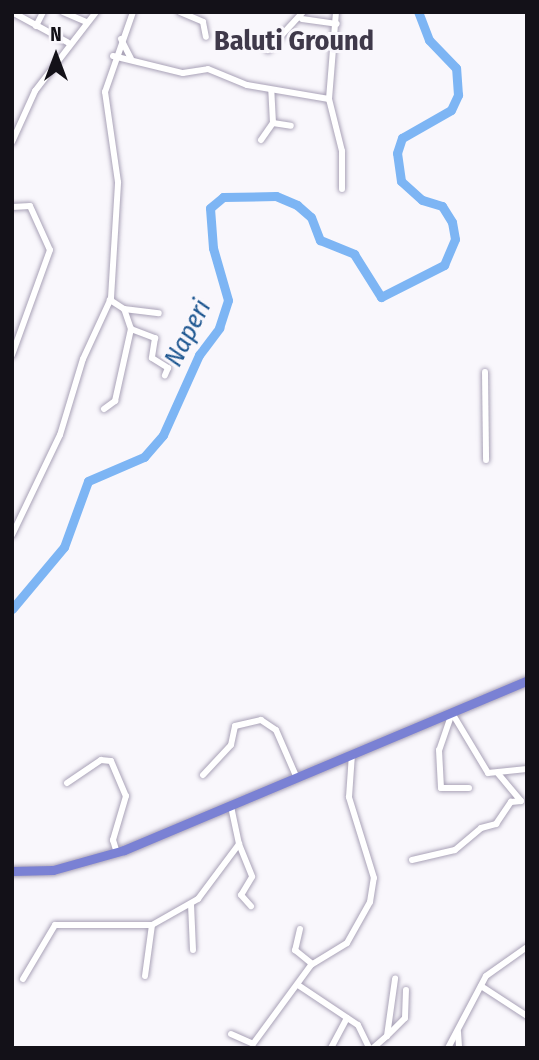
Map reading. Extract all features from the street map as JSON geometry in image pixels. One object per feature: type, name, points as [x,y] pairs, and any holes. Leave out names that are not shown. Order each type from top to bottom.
[{"type":"highway","points":[[12,871],[53,870],[117,853],[527,681]]},
{"type":"street","points":[[36,26],[43,12]]},
{"type":"street","points":[[62,12],[87,22]]},
{"type":"street","points":[[12,142],[67,42],[96,12]]},
{"type":"street","points":[[12,536],[60,435],[110,300],[118,182],[105,92],[113,56],[133,12]]},
{"type":"street","points":[[180,12],[203,22],[206,37]]},
{"type":"street","points":[[336,12],[329,99],[342,151],[342,189]]},
{"type":"street","points":[[268,50],[302,15],[337,24]]},
{"type":"street","points":[[13,16],[67,42]]},
{"type":"street","points":[[121,37],[131,59]]},
{"type":"street","points":[[113,56],[183,73],[208,69],[271,90],[329,99]]},
{"type":"street","points":[[261,140],[273,122],[271,90]]},
{"type":"street","points":[[273,122],[291,126]]},
{"type":"street","points":[[12,207],[30,206],[50,250],[12,355]]},
{"type":"street","points":[[110,300],[124,309],[159,313]]},
{"type":"street","points":[[104,409],[114,401],[131,329],[124,309]]},
{"type":"street","points":[[131,329],[155,338],[152,358],[168,368],[165,375]]},
{"type":"street","points":[[485,372],[486,460]]},
{"type":"street","points":[[412,860],[455,850],[481,828],[496,824],[511,803],[521,801],[498,774],[478,761],[452,713]]},
{"type":"street","points":[[452,713],[439,750],[440,788],[469,789]]},
{"type":"street","points":[[203,775],[231,745],[235,726],[261,720],[276,730],[296,776]]},
{"type":"street","points":[[232,1034],[250,1046],[312,964],[347,943],[374,889],[349,797],[352,754]]},
{"type":"street","points":[[67,783],[101,760],[111,761],[126,796],[113,840],[117,853]]},
{"type":"street","points":[[498,774],[527,769]]},
{"type":"street","points":[[231,805],[239,845],[252,877],[242,895],[251,905]]},
{"type":"street","points":[[23,979],[55,925],[152,925],[191,904],[239,845]]},
{"type":"street","points":[[191,904],[193,950]]},
{"type":"street","points":[[145,976],[152,925]]},
{"type":"street","points":[[300,929],[295,950],[312,964]]},
{"type":"street","points":[[448,1048],[481,985],[496,965],[527,947]]},
{"type":"street","points":[[387,1036],[395,979]]},
{"type":"street","points":[[298,985],[361,1028],[371,1048],[400,1028],[407,990]]},
{"type":"street","points":[[481,985],[527,1016]]},
{"type":"street","points":[[331,1048],[347,1018]]},
{"type":"street","points":[[458,1032],[459,1048]]},
{"type":"waterway","name":"Naperi","points":[[12,609],[64,547],[88,481],[144,457],[163,435],[199,355],[219,328],[228,300],[213,248],[210,208],[223,197],[276,196],[297,205],[311,217],[320,240],[354,254],[381,297],[444,265],[455,239],[452,222],[442,206],[422,200],[401,181],[397,153],[402,138],[451,110],[458,95],[456,68],[429,40],[418,12]]},
{"type":"district","name":"Baluti Ground","points":[[294,41]]}]
